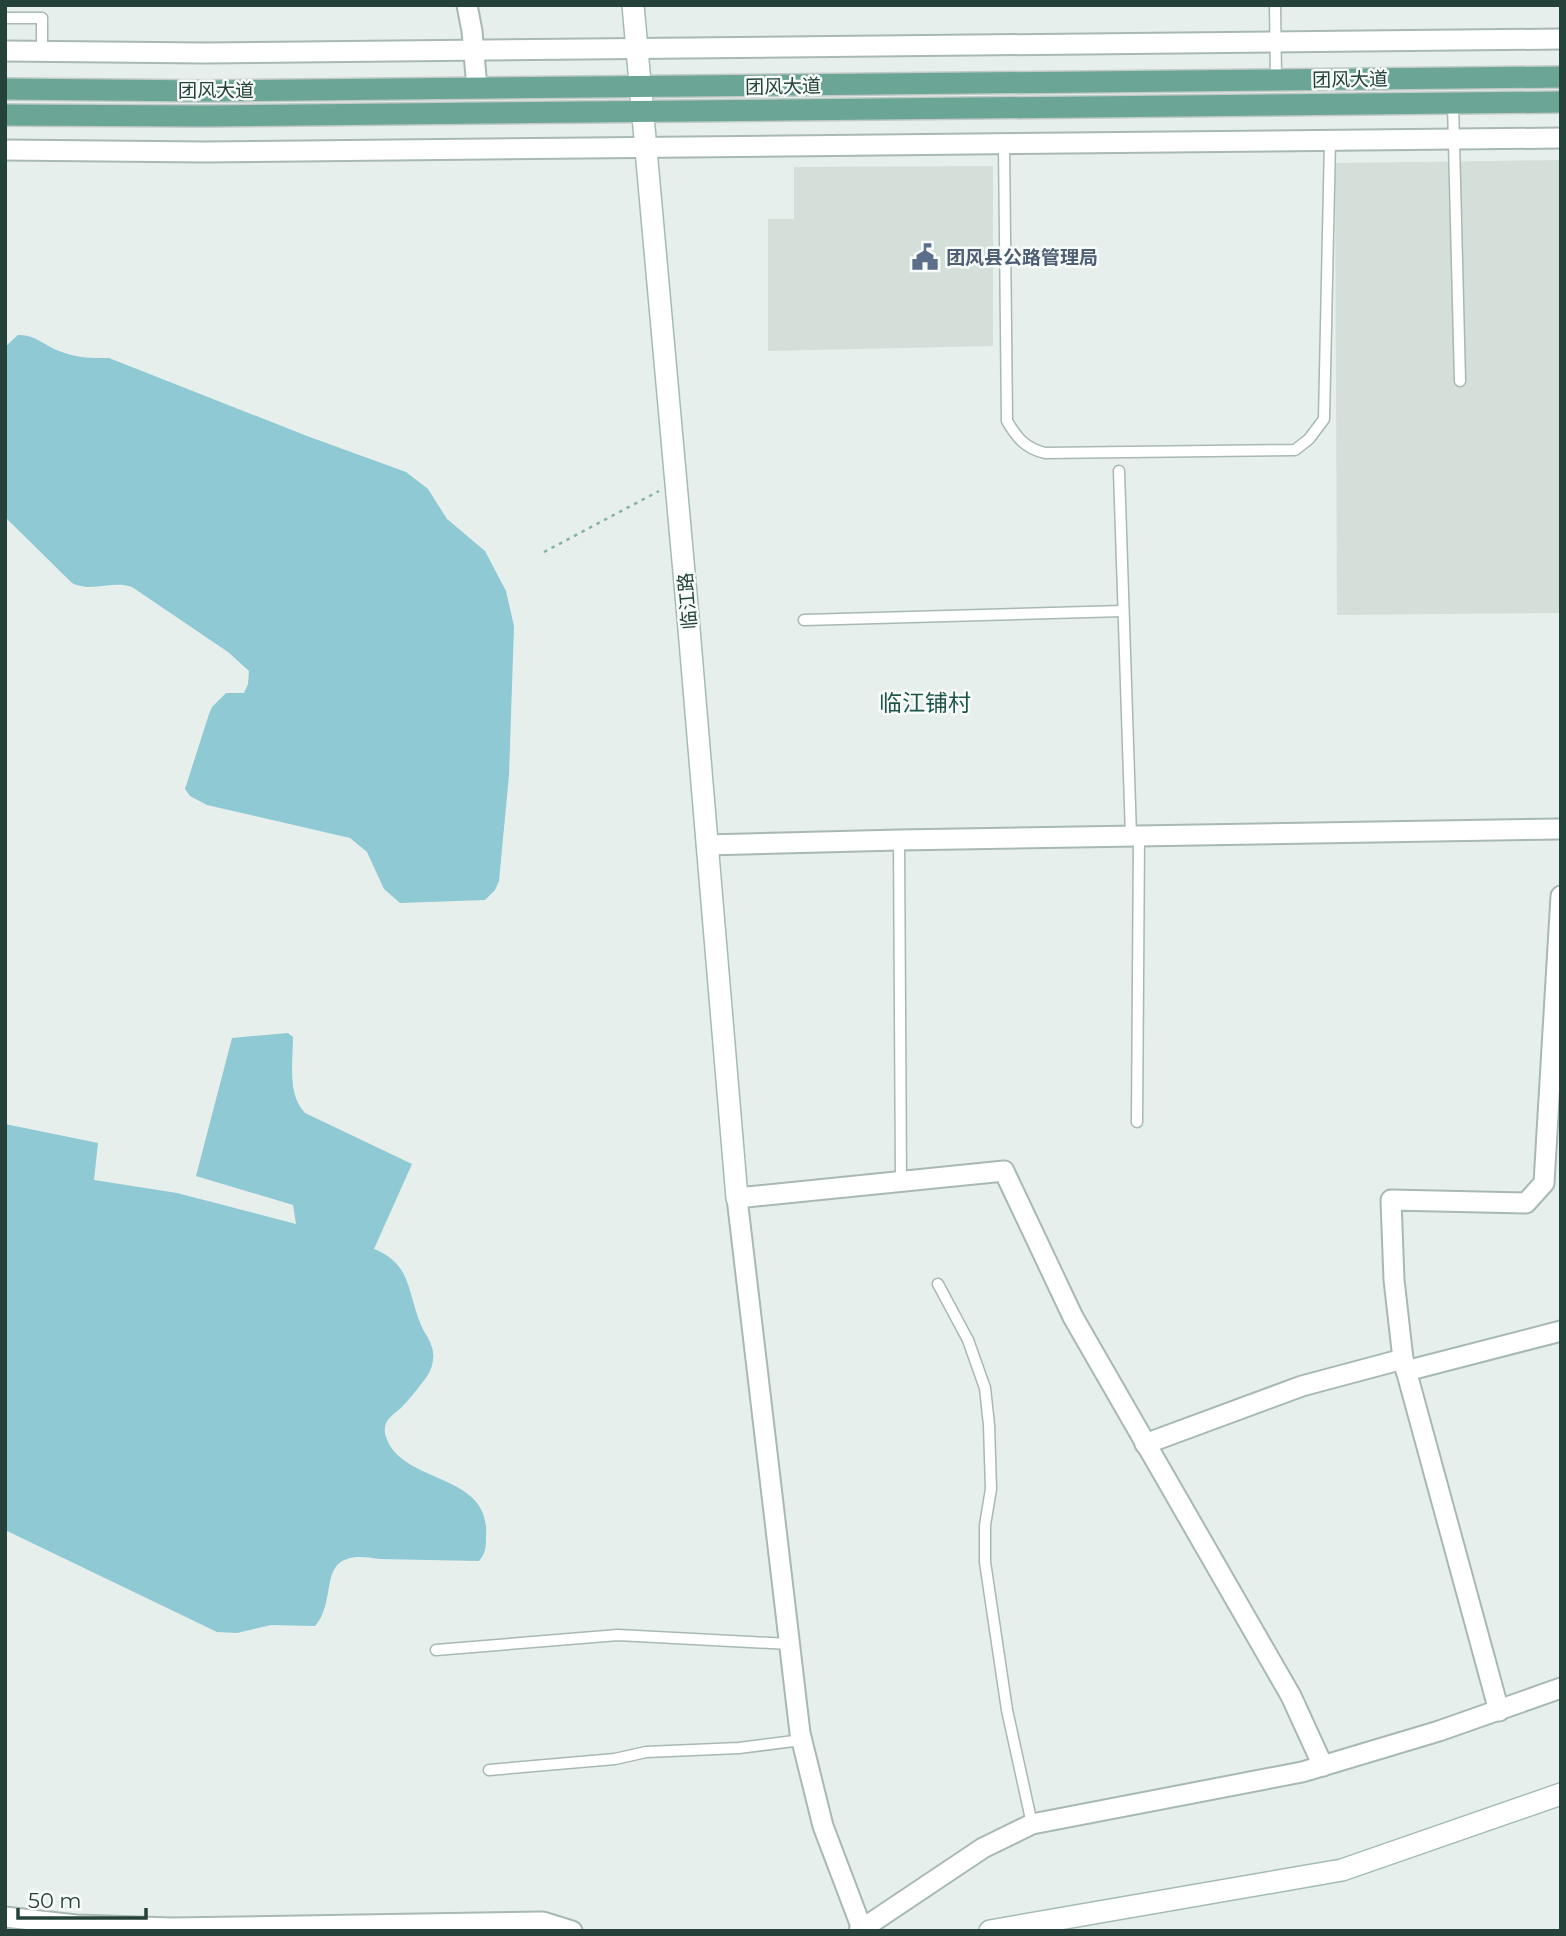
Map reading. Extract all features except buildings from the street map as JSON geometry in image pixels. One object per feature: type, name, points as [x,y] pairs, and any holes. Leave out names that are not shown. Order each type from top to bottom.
[{"type":"main road","name":"团风大道","points":[[5,89],[218,91],[1561,77]]},
{"type":"main road","name":"团风大道","points":[[5,115],[205,116],[1561,102]]},
{"type":"street","points":[[467,5],[477,88]]},
{"type":"street","name":"临江路","points":[[633,5],[737,1198]]},
{"type":"street","points":[[5,51],[218,53],[1561,39]]},
{"type":"street","points":[[5,150],[218,152],[1561,138]]},
{"type":"street","points":[[707,845],[1561,829]]},
{"type":"street","points":[[1499,1711],[1405,1365],[1394,1280],[1391,1200],[1526,1203],[1544,1183],[1561,896]]},
{"type":"street","points":[[1323,1766],[1291,1696],[1073,1317],[1004,1171],[737,1198],[802,1740],[823,1826],[861,1930],[983,1848],[1032,1824],[1302,1772],[1323,1766],[1499,1711],[1561,1688]]},
{"type":"street","points":[[1145,1444],[1302,1386],[1561,1331]]},
{"type":"street","points":[[990,1931],[1342,1870],[1561,1794]]},
{"type":"street","points":[[5,1917],[76,1925],[172,1928],[543,1922],[572,1931]]},
{"type":"lane","points":[[1275,5],[1276,80]]},
{"type":"lane","points":[[5,18],[42,18],[42,51]]},
{"type":"lane","points":[[1453,103],[1460,381]]},
{"type":"lane","points":[[1004,145],[1007,421],[1015,435],[1031,450],[1045,453],[1295,450],[1309,439],[1324,419],[1330,140]]},
{"type":"lane","points":[[1119,471],[1123,611],[1135,836],[1137,1122]]},
{"type":"lane","points":[[804,620],[1123,611]]},
{"type":"lane","points":[[899,840],[901,1182]]},
{"type":"lane","points":[[938,1284],[972,1347],[985,1388],[991,1489],[985,1525],[985,1562],[1007,1710],[1032,1824]]},
{"type":"lane","points":[[436,1650],[618,1635],[789,1644]]},
{"type":"lane","points":[[489,1770],[615,1759],[646,1752],[739,1748],[802,1740]]},
{"type":"path","points":[[544,552],[651,494],[676,484]]},
{"type":"shaded area","points":[[1561,160],[1561,613],[1337,615],[1335,163]]},
{"type":"shaded area","name":"团风县公路管理局","points":[[993,166],[993,346],[768,351],[768,219],[794,219],[794,167]]},
{"type":"water","points":[[18,335],[34,338],[71,355],[109,358],[406,472],[428,489],[447,519],[485,551],[506,591],[514,626],[509,775],[499,881],[495,890],[485,900],[400,903],[384,889],[367,852],[350,838],[207,805],[190,796],[185,789],[212,707],[226,693],[244,693],[249,671],[228,652],[132,587],[87,587],[72,583],[5,517],[5,347]]},
{"type":"water","points":[[288,1033],[293,1037],[293,1088],[299,1106],[305,1113],[412,1164],[374,1249],[392,1259],[404,1274],[421,1325],[431,1344],[433,1360],[427,1376],[388,1419],[386,1437],[395,1452],[409,1464],[461,1489],[475,1500],[484,1515],[486,1546],[479,1561],[358,1557],[344,1560],[331,1576],[322,1614],[315,1626],[271,1625],[237,1633],[217,1632],[5,1530],[5,1124],[98,1143],[94,1180],[177,1193],[296,1224],[293,1205],[196,1176],[232,1038]]},
{"type":"place","name":"团风县公路管理局","points":[[925,257]]},
{"type":"district","name":"临江铺村","points":[[925,703]]}]
